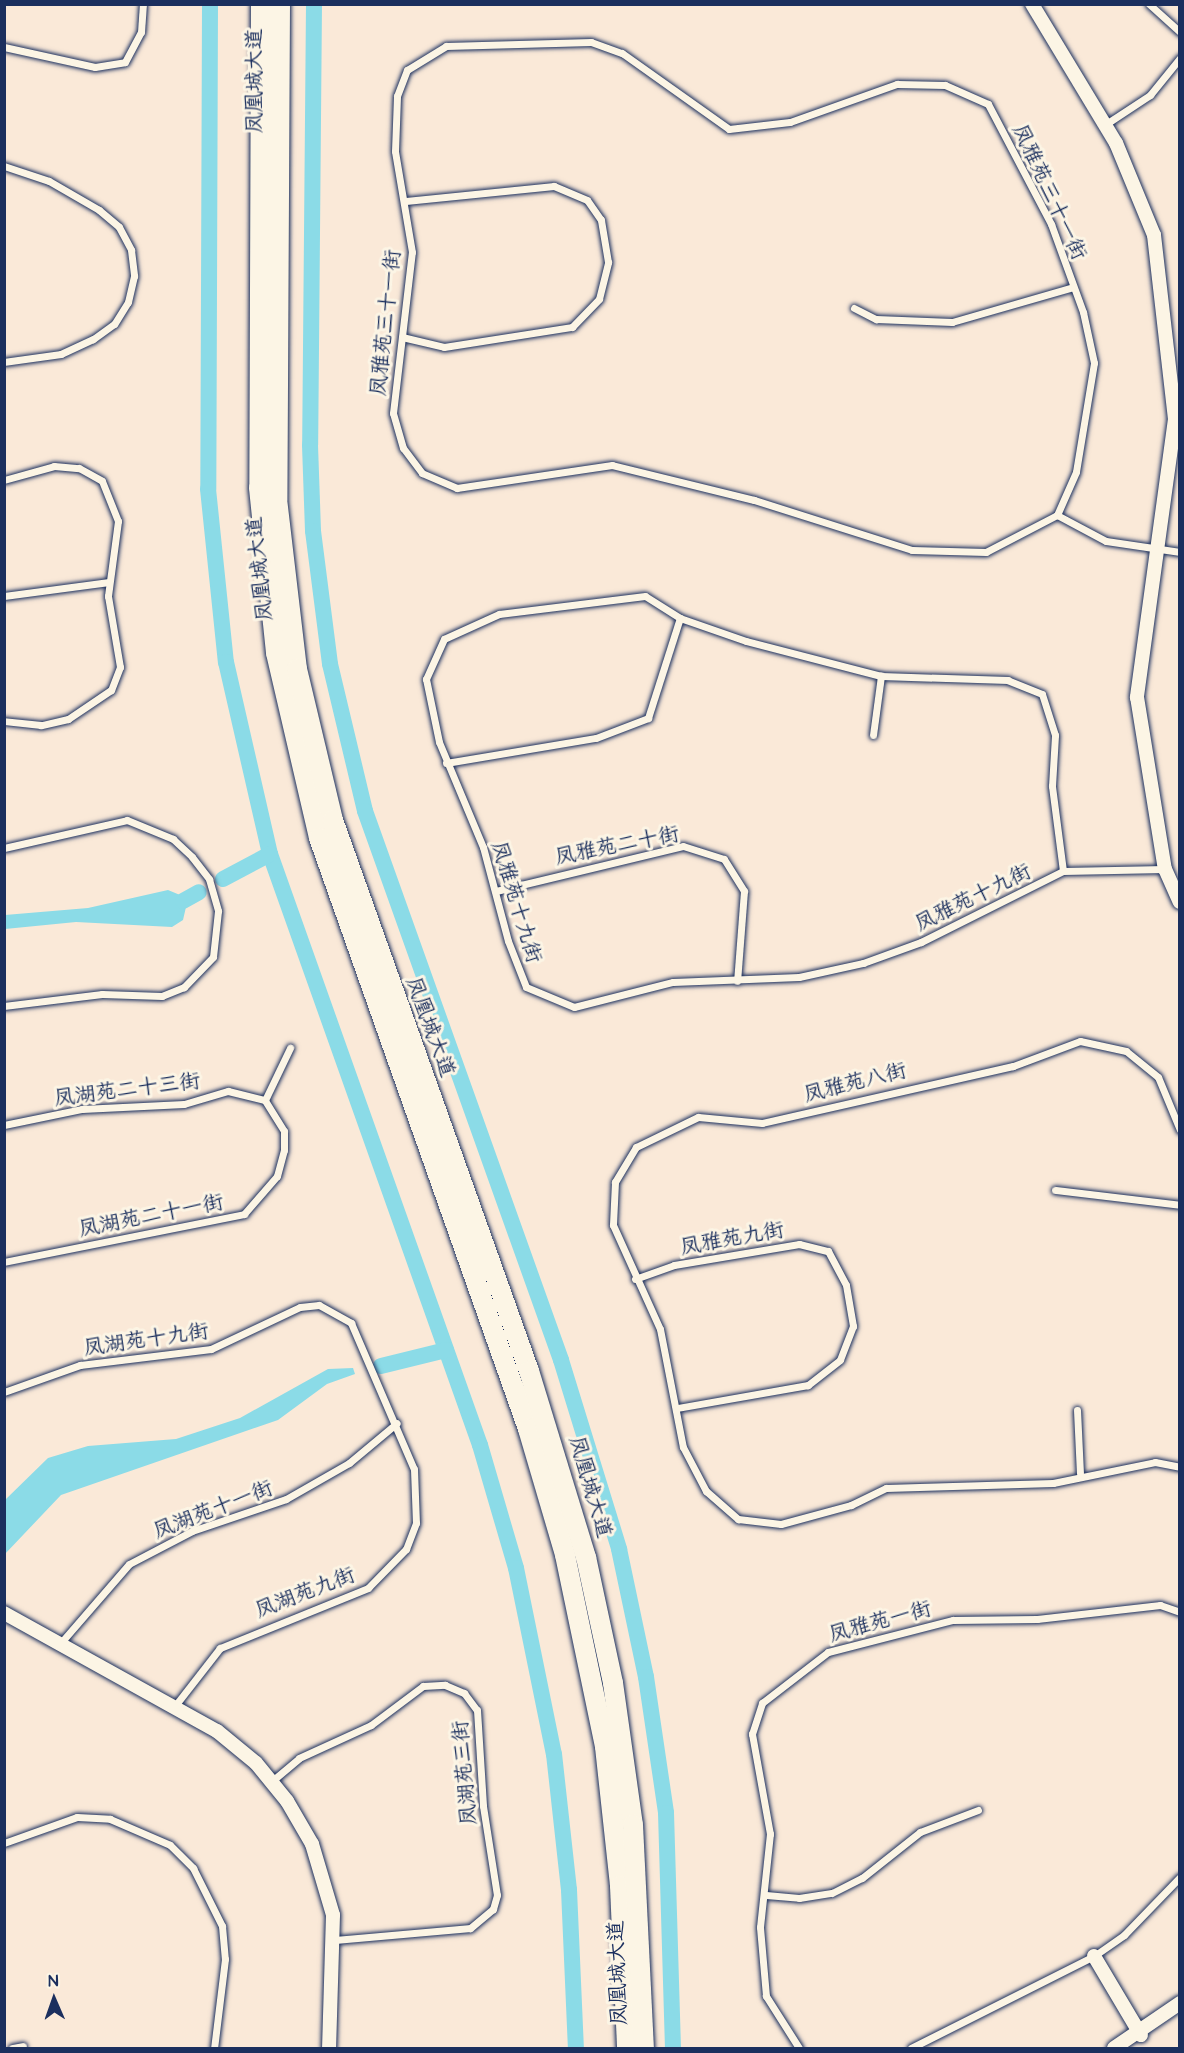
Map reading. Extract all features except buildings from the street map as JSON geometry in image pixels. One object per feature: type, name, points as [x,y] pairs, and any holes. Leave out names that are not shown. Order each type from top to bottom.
[{"type":"main road","name":"凤凰城大道","points":[[261,4],[259,488],[276,653],[319,838],[528,1429],[565,1555],[605,1746],[620,1886],[627,2049]]},
{"type":"main road","name":"凤凰城大道","points":[[280,4],[276,445],[279,534],[297,669],[333,820],[529,1371],[588,1568],[613,1683],[633,1825],[644,2049]]},
{"type":"street","points":[[1032,4],[1106,124],[1154,235],[1175,418],[1137,697],[1165,869],[1179,902]]},
{"type":"street","points":[[4,1613],[58,1646],[218,1731],[272,1781],[312,1844],[328,1891],[336,1940],[329,2049]]},
{"type":"street","points":[[1094,1956],[1141,2035]]},
{"type":"street","points":[[1114,2049],[1141,2035],[1179,2003]]},
{"type":"lane","points":[[4,48],[95,67],[125,62],[141,32],[143,4]]},
{"type":"lane","points":[[1149,4],[1179,32]]},
{"type":"lane","name":"凤雅苑三十一街","points":[[591,42],[622,53],[729,129],[790,122],[897,84],[945,85],[988,104],[1016,149],[1073,287],[1094,363],[1079,462],[1057,515],[986,552],[912,550],[754,500],[612,465],[457,488],[422,473],[403,448],[393,413],[412,252],[406,201],[395,151],[396,96],[408,70],[446,46],[591,42]]},
{"type":"lane","points":[[1106,124],[1150,95],[1179,58]]},
{"type":"lane","points":[[4,166],[77,196],[118,227],[131,250],[134,276],[128,302],[114,324],[93,339],[61,354],[4,362]]},
{"type":"lane","points":[[402,337],[444,347],[572,327],[598,299],[608,262],[601,220],[587,200],[554,186],[406,201]]},
{"type":"lane","points":[[854,308],[876,319],[952,322],[1073,287]]},
{"type":"lane","points":[[4,480],[54,466],[79,468],[102,481],[113,501],[118,541],[109,582],[120,667],[111,690],[68,719],[41,725],[4,721]]},
{"type":"lane","points":[[1057,515],[1106,541],[1179,552]]},
{"type":"lane","points":[[4,596],[109,582]]},
{"type":"lane","name":"凤雅苑十九街","points":[[645,596],[680,618],[881,676],[1008,680],[1042,694],[1056,735],[1052,786],[1064,871],[921,942],[863,963],[799,977],[674,982],[574,1007],[526,987],[496,891],[446,763],[426,679],[444,639],[499,614],[645,596]]},
{"type":"lane","points":[[446,763],[596,738],[648,718],[680,618]]},
{"type":"lane","points":[[873,735],[881,676]]},
{"type":"lane","points":[[4,848],[127,820],[173,839],[209,879],[218,911],[213,957],[184,987],[162,996],[102,994],[4,1006]]},
{"type":"lane","name":"凤雅苑二十街","points":[[496,891],[683,846],[724,859],[744,891],[737,981]]},
{"type":"lane","points":[[1064,871],[1165,869]]},
{"type":"lane","name":"凤雅苑八街","points":[[635,1279],[613,1225],[615,1182],[636,1146],[698,1117],[762,1122],[1012,1066],[1080,1041],[1126,1051],[1158,1077],[1179,1130]]},
{"type":"lane","points":[[265,1100],[290,1048]]},
{"type":"lane","name":"凤湖苑二十三街","points":[[4,1125],[82,1109],[184,1104],[228,1091],[265,1100]]},
{"type":"lane","name":"凤湖苑二十一街","points":[[4,1262],[244,1214],[273,1183],[284,1150],[284,1131],[265,1100]]},
{"type":"lane","points":[[1055,1190],[1179,1204]]},
{"type":"lane","name":"凤雅苑九街","points":[[635,1279],[674,1265],[799,1244],[828,1251],[846,1285],[853,1326],[840,1360],[808,1385],[678,1408]]},
{"type":"lane","points":[[635,1279],[660,1329],[678,1408],[683,1447],[706,1491],[738,1519],[781,1524],[851,1505],[886,1488],[1053,1482],[1080,1473],[1155,1462],[1179,1467]]},
{"type":"lane","name":"凤湖苑十九街","points":[[4,1392],[80,1365],[211,1349],[300,1307],[319,1305],[351,1323],[373,1384],[397,1423]]},
{"type":"lane","points":[[1077,1410],[1080,1473]]},
{"type":"lane","name":"凤湖苑十一街","points":[[58,1646],[129,1564],[192,1531],[249,1516],[304,1490],[349,1463],[397,1423]]},
{"type":"lane","name":"凤湖苑九街","points":[[174,1707],[220,1648],[368,1588],[389,1571],[416,1523],[418,1496],[397,1423]]},
{"type":"lane","name":"凤雅苑一街","points":[[799,2049],[766,1996],[760,1927],[766,1894],[770,1834],[752,1734],[762,1703],[828,1652],[953,1620],[1037,1619],[1160,1605],[1179,1612]]},
{"type":"lane","name":"凤湖苑三街","points":[[272,1781],[299,1758],[371,1725],[423,1686],[444,1684],[464,1693],[477,1710],[483,1806],[497,1887],[493,1909],[470,1928],[336,1940]]},
{"type":"lane","points":[[766,1894],[799,1898],[832,1893],[862,1878],[920,1832],[978,1810]]},
{"type":"lane","points":[[4,1843],[77,1817],[110,1819],[170,1845],[193,1868],[222,1926],[225,1959],[214,2049]]},
{"type":"lane","points":[[911,2049],[1094,1956],[1124,1935],[1179,1877]]},
{"type":"lane","points":[[12,2049],[23,2046]]},
{"type":"water","points":[[168,890],[180,895],[186,907],[183,920],[172,927],[76,922],[5,929],[5,915],[88,908]]},
{"type":"water","points":[[353,1368],[355,1374],[327,1384],[278,1420],[61,1495],[5,1554],[5,1500],[48,1458],[88,1446],[176,1439],[240,1418],[328,1369]]},
{"type":"waterway","points":[[210,4],[208,489],[226,662],[270,854],[480,1445],[516,1568],[554,1754],[569,1890],[576,2048]]},
{"type":"waterway","points":[[314,4],[310,445],[313,531],[330,664],[365,811],[561,1360],[619,1549],[646,1677],[666,1813],[673,2048]]},
{"type":"waterway","points":[[223,879],[270,854]]},
{"type":"waterway","points":[[183,901],[199,892]]},
{"type":"waterway","points":[[381,1366],[446,1350]]}]
